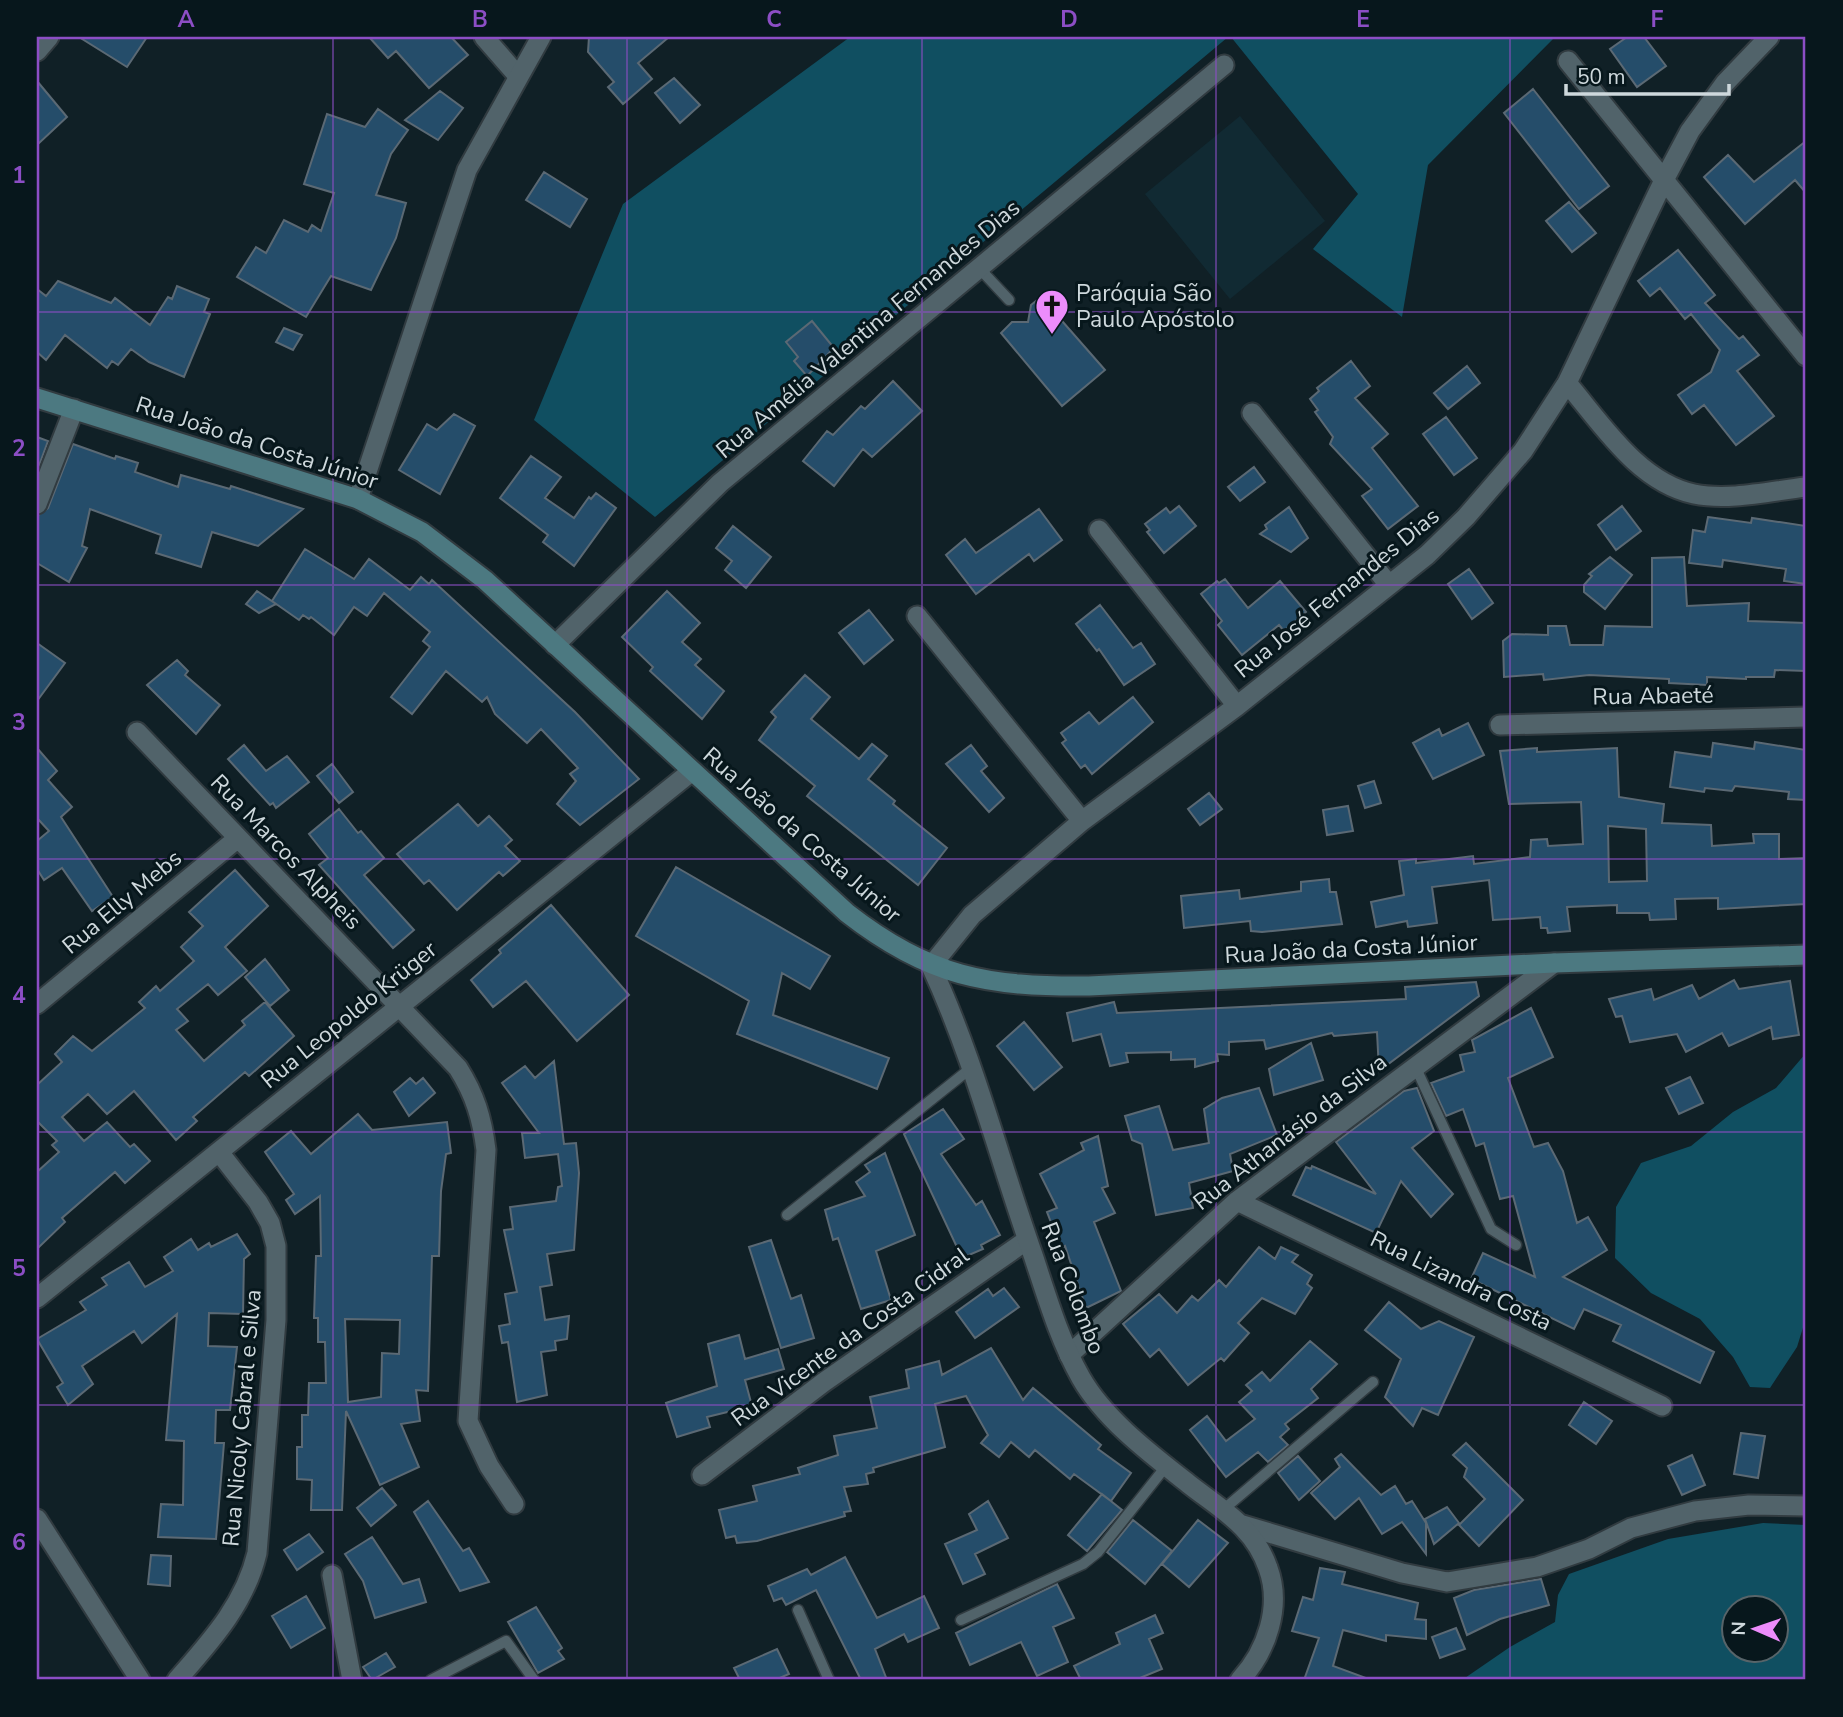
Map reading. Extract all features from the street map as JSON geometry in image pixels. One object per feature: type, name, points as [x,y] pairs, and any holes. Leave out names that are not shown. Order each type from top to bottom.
[{"type":"main road","name":"Rua João da Costa Júnior","points":[[37,398],[358,499],[422,532],[455,555],[847,913],[880,939],[931,966],[976,979],[1062,986],[1554,963],[1806,955]]},
{"type":"street","points":[[37,51],[49,37]]},
{"type":"street","points":[[484,37],[518,76]]},
{"type":"street","points":[[358,499],[462,181],[541,37]]},
{"type":"street","name":"Rua José Fernandes Dias","points":[[931,966],[972,915],[1082,821],[1237,706],[1389,585],[1445,538],[1500,480],[1523,451],[1567,383],[1664,180],[1708,104],[1769,37]]},
{"type":"street","points":[[1568,61],[1806,356]]},
{"type":"street","name":"Rua Amélia Valentina Fernandes Dias","points":[[555,645],[720,484],[1224,65]]},
{"type":"street","points":[[1567,383],[1618,444],[1650,474],[1669,486],[1695,494],[1724,496],[1806,487]]},
{"type":"street","points":[[37,504],[74,409]]},
{"type":"street","points":[[1252,412],[1389,585]]},
{"type":"street","points":[[1099,530],[1237,706]]},
{"type":"street","points":[[917,616],[1082,821]]},
{"type":"street","name":"Rua Abaeté","points":[[1500,725],[1806,717]]},
{"type":"street","name":"Rua Marcos Alpheis","points":[[137,732],[399,1006],[457,1068],[472,1090],[481,1117],[486,1150],[468,1421],[489,1466],[514,1504]]},
{"type":"street","name":"Rua Leopoldo Krüger","points":[[37,1298],[692,771]]},
{"type":"street","name":"Rua Elly Mebs","points":[[37,1004],[238,838]]},
{"type":"street","name":"Rua Athanásio da Silva","points":[[1069,1355],[1237,1200],[1554,963]]},
{"type":"street","name":"Rua Colombo","points":[[931,966],[956,1021],[1027,1240],[1069,1355],[1095,1398],[1167,1465],[1243,1525],[1264,1556],[1270,1572],[1273,1600],[1264,1646],[1240,1680]]},
{"type":"street","name":"Rua Nicoly Cabral e Silva","points":[[177,1680],[225,1622],[250,1580],[257,1553],[275,1333],[278,1275],[270,1223],[219,1152]]},
{"type":"street","name":"Rua Lizandra Costa","points":[[1237,1200],[1662,1406]]},
{"type":"street","name":"Rua Vicente da Costa Cidral","points":[[702,1475],[824,1382],[1027,1240]]},
{"type":"street","points":[[1243,1525],[1402,1573],[1447,1582],[1537,1567],[1589,1549],[1631,1528],[1695,1511],[1749,1505],[1806,1506]]},
{"type":"street","points":[[37,1519],[140,1680]]},
{"type":"street","points":[[332,1575],[352,1680]]},
{"type":"lane","points":[[980,269],[1009,300]]},
{"type":"lane","points":[[1414,1066],[1492,1229],[1516,1245]]},
{"type":"lane","points":[[787,1215],[971,1068]]},
{"type":"lane","points":[[1224,1509],[1373,1382]]},
{"type":"lane","points":[[961,1620],[1083,1564],[1098,1552],[1167,1465]]},
{"type":"lane","points":[[798,1610],[829,1680]]},
{"type":"lane","points":[[431,1680],[506,1641],[534,1680]]},
{"type":"shaded area","points":[[850,37],[1228,37],[655,517],[534,420],[623,204]]},
{"type":"shaded area","points":[[1231,37],[1555,37],[1428,165],[1402,317],[1313,249],[1358,194]]},
{"type":"shaded area","points":[[1240,116],[1325,221],[1230,299],[1145,194]]},
{"type":"shaded area","points":[[1806,1053],[1806,1318],[1797,1347],[1770,1388],[1750,1387],[1733,1357],[1700,1319],[1651,1293],[1615,1258],[1616,1207],[1641,1163],[1691,1146],[1733,1112],[1776,1088]]},
{"type":"shaded area","points":[[1763,1523],[1806,1525],[1806,1680],[1462,1680],[1510,1647],[1555,1622],[1558,1595],[1569,1574],[1668,1539]]},
{"type":"building","points":[[79,37],[147,37],[127,67]]},
{"type":"building","points":[[369,37],[451,37],[468,55],[429,88],[396,51],[388,58]]},
{"type":"building","points":[[589,37],[669,37],[638,63],[652,79],[623,104],[608,87],[614,82],[588,52]]},
{"type":"building","points":[[1627,37],[1644,37],[1666,66],[1637,87],[1610,49]]},
{"type":"building","points":[[674,78],[700,105],[680,123],[655,93]]},
{"type":"building","points":[[37,81],[67,117],[37,145]]},
{"type":"building","points":[[1533,89],[1609,186],[1579,209],[1504,113]]},
{"type":"building","points":[[440,91],[463,108],[438,140],[405,120]]},
{"type":"building","points":[[378,109],[408,130],[391,154],[376,195],[406,203],[396,238],[371,290],[331,276],[306,317],[237,277],[256,247],[266,253],[284,220],[308,232],[312,225],[321,231],[334,193],[304,184],[327,114],[365,127]]},
{"type":"building","points":[[1806,141],[1806,193],[1795,180],[1745,224],[1704,177],[1728,155],[1754,182]]},
{"type":"building","points":[[544,172],[587,199],[570,227],[526,200]]},
{"type":"building","points":[[1569,202],[1596,233],[1572,252],[1546,221]]},
{"type":"building","points":[[1678,250],[1715,295],[1705,303],[1739,339],[1743,336],[1759,355],[1737,371],[1774,416],[1736,445],[1704,405],[1692,414],[1678,395],[1711,372],[1720,350],[1691,314],[1685,319],[1660,288],[1650,296],[1638,281]]},
{"type":"building","points":[[58,281],[111,303],[115,298],[150,325],[168,297],[172,299],[177,286],[209,299],[204,312],[210,314],[184,377],[149,362],[131,349],[118,365],[112,361],[107,368],[65,335],[46,360],[37,352],[37,289],[46,296]]},
{"type":"building","points":[[1041,297],[1105,370],[1062,406],[1001,333],[1012,322],[1028,322],[1031,305]]},
{"type":"building","points":[[812,321],[834,348],[807,376],[794,361],[798,357],[786,342]]},
{"type":"building","points":[[284,328],[302,335],[293,350],[276,342]]},
{"type":"building","points":[[1351,361],[1370,386],[1355,398],[1388,434],[1372,448],[1418,506],[1388,529],[1362,496],[1372,489],[1330,444],[1333,437],[1315,412],[1318,410],[1310,399],[1319,391],[1317,388]]},
{"type":"building","points":[[1467,366],[1480,383],[1448,409],[1434,393]]},
{"type":"building","points":[[893,381],[922,411],[872,457],[863,449],[834,486],[803,461],[827,431],[833,435],[861,406],[865,409]]},
{"type":"building","points":[[454,414],[475,426],[440,494],[399,470],[427,424],[437,430]]},
{"type":"building","points":[[1446,417],[1477,458],[1454,475],[1423,434]]},
{"type":"building","points":[[37,437],[48,441],[37,471]]},
{"type":"building","points":[[73,444],[115,459],[116,456],[138,463],[135,472],[178,487],[181,475],[230,489],[231,486],[303,509],[258,546],[212,532],[201,567],[156,553],[161,535],[90,509],[82,546],[87,548],[69,582],[37,563],[37,516],[48,508]]},
{"type":"building","points":[[531,456],[561,477],[545,498],[574,518],[589,497],[591,499],[596,493],[616,508],[574,566],[543,542],[548,535],[500,498]]},
{"type":"building","points":[[1254,467],[1265,482],[1240,501],[1228,487]]},
{"type":"building","points":[[1179,506],[1196,526],[1164,553],[1147,532],[1150,530],[1145,524],[1166,508],[1170,513]]},
{"type":"building","points":[[1622,506],[1641,531],[1616,550],[1598,525]]},
{"type":"building","points":[[1289,507],[1308,538],[1291,552],[1260,534],[1267,529],[1265,525]]},
{"type":"building","points":[[1039,509],[1062,540],[1034,561],[1029,554],[976,594],[946,555],[965,539],[976,553]]},
{"type":"building","points":[[1708,517],[1751,523],[1752,518],[1806,526],[1806,584],[1784,581],[1786,569],[1723,560],[1722,567],[1689,563],[1693,530],[1705,532]]},
{"type":"building","points":[[733,526],[771,557],[746,588],[725,570],[732,561],[716,548]]},
{"type":"building","points":[[305,549],[354,579],[369,559],[410,590],[421,577],[429,584],[432,580],[575,712],[639,779],[580,825],[557,804],[576,781],[570,774],[578,768],[541,729],[527,743],[495,714],[487,697],[482,702],[446,671],[412,714],[391,697],[430,647],[423,641],[430,632],[384,593],[367,616],[354,607],[334,635],[311,617],[309,619],[303,615],[299,620],[272,601]]},
{"type":"building","points":[[1610,557],[1632,575],[1605,609],[1584,592],[1584,585],[1592,576],[1589,574]]},
{"type":"building","points":[[1684,557],[1687,606],[1749,603],[1748,621],[1806,623],[1806,671],[1775,670],[1774,677],[1746,679],[1707,677],[1707,685],[1669,683],[1669,679],[1589,675],[1544,680],[1543,674],[1504,677],[1503,641],[1512,634],[1548,635],[1548,626],[1566,626],[1570,645],[1603,645],[1605,626],[1652,627],[1652,558]]},
{"type":"building","points":[[1469,569],[1493,603],[1472,619],[1448,584]]},
{"type":"building","points":[[1225,579],[1248,608],[1280,581],[1306,612],[1284,631],[1279,625],[1242,655],[1218,625],[1222,621],[1201,594],[1217,581],[1219,583]]},
{"type":"building","points":[[257,591],[276,604],[259,613],[246,604]]},
{"type":"building","points":[[667,591],[700,623],[682,642],[701,659],[695,665],[724,691],[702,719],[650,671],[653,667],[622,637]]},
{"type":"building","points":[[1100,605],[1133,648],[1141,643],[1155,664],[1124,685],[1099,649],[1097,651],[1076,624]]},
{"type":"building","points":[[869,610],[893,640],[864,664],[839,633]]},
{"type":"building","points":[[37,643],[65,663],[37,701]]},
{"type":"building","points":[[177,660],[188,671],[185,675],[220,705],[196,734],[147,685]]},
{"type":"building","points":[[805,675],[830,697],[811,719],[859,759],[872,744],[887,756],[868,779],[895,801],[893,804],[947,848],[918,885],[807,796],[815,786],[759,740],[776,717],[771,712]]},
{"type":"building","points":[[1133,697],[1153,722],[1092,774],[1085,765],[1081,768],[1062,743],[1066,740],[1061,733],[1089,712],[1099,724]]},
{"type":"building","points":[[1468,723],[1484,755],[1433,779],[1413,743],[1439,729],[1442,736]]},
{"type":"building","points":[[1755,742],[1806,750],[1806,800],[1788,799],[1789,792],[1735,786],[1732,791],[1705,788],[1704,792],[1670,787],[1675,752],[1711,757],[1713,743],[1754,749]]},
{"type":"building","points":[[244,745],[266,771],[287,756],[309,782],[276,808],[273,803],[270,805],[228,759]]},
{"type":"building","points":[[971,745],[987,766],[981,771],[1004,798],[989,812],[946,764]]},
{"type":"building","points":[[37,748],[57,771],[48,780],[72,807],[61,817],[113,897],[92,911],[62,868],[44,880],[37,869],[37,841],[49,831],[37,818]]},
{"type":"building","points":[[1617,748],[1619,797],[1664,804],[1662,823],[1711,825],[1712,846],[1754,843],[1753,834],[1779,834],[1779,859],[1806,858],[1806,904],[1718,909],[1718,898],[1675,899],[1676,919],[1650,920],[1649,913],[1617,913],[1617,905],[1567,907],[1570,931],[1548,933],[1547,928],[1541,928],[1540,917],[1493,920],[1489,880],[1432,887],[1437,923],[1408,927],[1407,921],[1376,927],[1371,902],[1404,895],[1399,861],[1416,859],[1416,863],[1473,856],[1474,864],[1530,857],[1531,840],[1547,839],[1548,846],[1583,844],[1581,802],[1509,804],[1500,751]],"holes":[[[1608,826],[1646,829],[1647,881],[1609,882]]]},
{"type":"building","points":[[332,764],[353,792],[339,803],[317,776]]},
{"type":"building","points":[[1374,781],[1381,803],[1365,808],[1358,786]]},
{"type":"building","points":[[1209,793],[1222,809],[1200,825],[1188,809]]},
{"type":"building","points":[[458,804],[478,826],[489,816],[512,840],[505,846],[520,861],[503,876],[499,872],[457,910],[429,880],[424,884],[397,854]]},
{"type":"building","points":[[1348,806],[1353,831],[1327,835],[1323,810]]},
{"type":"building","points":[[339,809],[358,833],[361,831],[384,858],[364,875],[414,930],[393,948],[319,865],[328,858],[309,834]]},
{"type":"building","points":[[676,867],[830,956],[810,989],[782,973],[773,1015],[889,1058],[877,1089],[737,1034],[749,1001],[636,936]]},
{"type":"building","points":[[235,870],[268,906],[225,947],[247,971],[218,995],[208,984],[177,1009],[188,1021],[176,1030],[204,1061],[245,1025],[242,1021],[265,1002],[294,1036],[249,1076],[245,1072],[193,1117],[197,1121],[176,1140],[134,1091],[107,1114],[88,1094],[62,1117],[84,1141],[107,1122],[130,1147],[134,1144],[150,1161],[125,1183],[115,1172],[62,1218],[65,1222],[37,1249],[37,1172],[59,1152],[52,1145],[57,1141],[37,1121],[37,1085],[62,1062],[55,1054],[73,1036],[92,1051],[145,1008],[139,1002],[156,986],[160,991],[194,961],[181,947],[203,926],[189,912]]},
{"type":"building","points":[[1329,879],[1330,892],[1336,892],[1342,924],[1262,932],[1251,931],[1250,921],[1184,928],[1181,896],[1239,890],[1240,899],[1301,891],[1301,882]]},
{"type":"building","points":[[551,905],[629,995],[577,1041],[526,981],[493,1007],[471,980],[501,953],[499,950]]},
{"type":"building","points":[[265,959],[289,990],[270,1006],[245,977]]},
{"type":"building","points":[[1734,980],[1739,989],[1790,981],[1799,1035],[1773,1039],[1771,1027],[1729,1046],[1722,1033],[1686,1052],[1677,1034],[1630,1042],[1622,1016],[1616,1017],[1609,999],[1651,989],[1654,1000],[1692,985],[1699,999]]},
{"type":"building","points":[[1476,982],[1479,996],[1379,1071],[1377,1032],[1334,1036],[1332,1033],[1266,1049],[1264,1040],[1229,1042],[1229,1055],[1217,1054],[1218,1061],[1195,1067],[1195,1059],[1171,1060],[1171,1052],[1126,1053],[1128,1062],[1110,1066],[1101,1034],[1073,1041],[1067,1013],[1114,1002],[1117,1013],[1406,999],[1405,987]]},
{"type":"building","points":[[1531,1008],[1553,1057],[1508,1078],[1534,1147],[1548,1143],[1563,1171],[1577,1223],[1588,1217],[1607,1250],[1563,1277],[1714,1352],[1700,1383],[1613,1341],[1621,1325],[1584,1309],[1574,1329],[1471,1279],[1483,1253],[1535,1277],[1513,1196],[1500,1199],[1484,1143],[1476,1146],[1463,1109],[1446,1116],[1431,1083],[1464,1071],[1460,1055],[1475,1052],[1472,1040]]},
{"type":"building","points":[[1024,1022],[1062,1067],[1034,1090],[997,1046]]},
{"type":"building","points":[[1311,1043],[1323,1080],[1274,1095],[1269,1069]]},
{"type":"building","points":[[554,1061],[564,1144],[576,1143],[579,1173],[574,1250],[547,1254],[552,1285],[540,1287],[545,1320],[569,1316],[567,1339],[555,1341],[556,1350],[541,1352],[547,1395],[517,1402],[508,1342],[502,1343],[499,1326],[510,1324],[505,1294],[517,1292],[504,1230],[513,1229],[510,1207],[556,1201],[558,1187],[562,1186],[558,1154],[525,1158],[522,1133],[539,1133],[502,1083],[525,1066],[535,1078]]},
{"type":"building","points":[[1690,1077],[1703,1103],[1679,1114],[1666,1088]]},
{"type":"building","points":[[410,1078],[416,1084],[423,1078],[435,1093],[409,1116],[394,1092]]},
{"type":"building","points":[[1259,1088],[1277,1135],[1230,1154],[1233,1171],[1189,1183],[1193,1208],[1156,1215],[1142,1144],[1132,1140],[1125,1116],[1159,1106],[1173,1150],[1209,1143],[1204,1109],[1222,1098]]},
{"type":"building","points":[[1417,1088],[1434,1131],[1412,1148],[1453,1194],[1431,1217],[1401,1181],[1376,1233],[1293,1195],[1306,1167],[1311,1169],[1312,1166],[1376,1194],[1336,1142],[1404,1091]]},
{"type":"building","points":[[943,1109],[964,1139],[941,1154],[976,1205],[982,1201],[1000,1235],[981,1245],[983,1249],[962,1258],[904,1134]]},
{"type":"building","points":[[358,1114],[372,1130],[447,1122],[451,1153],[446,1154],[441,1191],[439,1256],[432,1256],[428,1391],[416,1390],[420,1421],[401,1424],[419,1467],[380,1485],[346,1411],[342,1510],[311,1510],[312,1480],[297,1479],[297,1447],[302,1447],[302,1415],[308,1415],[309,1383],[326,1383],[325,1342],[318,1342],[318,1318],[314,1318],[316,1256],[321,1256],[320,1196],[295,1214],[286,1200],[294,1194],[265,1152],[291,1131],[311,1154]],"holes":[[[345,1319],[400,1320],[399,1354],[382,1353],[381,1397],[348,1402]]]},
{"type":"building","points":[[1098,1136],[1108,1186],[1102,1188],[1115,1213],[1094,1222],[1121,1291],[1086,1308],[1065,1246],[1061,1248],[1047,1212],[1057,1208],[1040,1174],[1084,1150],[1081,1143]]},
{"type":"building","points":[[885,1153],[915,1235],[876,1251],[891,1300],[861,1309],[838,1238],[833,1240],[825,1210],[865,1196],[856,1182],[870,1172],[865,1165]]},
{"type":"building","points":[[237,1234],[250,1254],[244,1259],[243,1314],[209,1313],[208,1346],[237,1347],[230,1410],[216,1410],[215,1443],[224,1443],[216,1539],[158,1537],[161,1504],[183,1505],[184,1441],[166,1440],[177,1314],[142,1343],[134,1331],[82,1366],[93,1384],[68,1405],[57,1387],[63,1383],[37,1339],[86,1310],[80,1302],[107,1285],[102,1278],[129,1262],[145,1287],[173,1271],[164,1257],[191,1239],[198,1250],[209,1243],[211,1247]]},
{"type":"building","points":[[771,1240],[791,1299],[801,1295],[814,1338],[781,1348],[749,1247]]},
{"type":"building","points":[[1259,1247],[1275,1259],[1281,1247],[1298,1255],[1292,1262],[1312,1275],[1307,1284],[1312,1288],[1295,1314],[1262,1298],[1238,1323],[1249,1333],[1224,1361],[1221,1358],[1188,1385],[1159,1349],[1150,1357],[1123,1324],[1159,1294],[1177,1313],[1192,1296],[1198,1301],[1219,1280],[1226,1287]]},
{"type":"building","points":[[1004,1288],[1019,1307],[975,1338],[956,1312],[988,1289],[993,1296]]},
{"type":"building","points":[[1389,1302],[1421,1329],[1439,1321],[1474,1337],[1438,1415],[1422,1408],[1413,1426],[1385,1397],[1401,1359],[1365,1330]]},
{"type":"building","points":[[739,1335],[745,1359],[778,1349],[784,1369],[745,1380],[752,1406],[707,1417],[710,1427],[677,1437],[666,1403],[717,1386],[708,1344]]},
{"type":"building","points":[[1310,1341],[1337,1364],[1311,1389],[1318,1398],[1285,1424],[1289,1429],[1280,1437],[1288,1445],[1268,1462],[1258,1452],[1226,1477],[1190,1430],[1207,1416],[1226,1441],[1255,1419],[1239,1402],[1252,1391],[1246,1385],[1262,1372],[1270,1381]]},
{"type":"building","points":[[991,1348],[1023,1400],[1033,1388],[1101,1445],[1098,1449],[1131,1473],[1111,1501],[1074,1474],[1070,1479],[1035,1450],[1029,1457],[1011,1442],[999,1457],[981,1443],[988,1435],[966,1396],[935,1404],[945,1447],[873,1468],[874,1472],[866,1474],[868,1484],[844,1487],[851,1511],[844,1512],[845,1516],[757,1541],[737,1543],[735,1536],[726,1538],[719,1510],[757,1501],[753,1486],[800,1474],[798,1468],[838,1455],[834,1436],[877,1428],[870,1397],[909,1388],[906,1370],[939,1361],[942,1375]]},
{"type":"building","points":[[1584,1402],[1612,1421],[1596,1444],[1569,1425]]},
{"type":"building","points":[[1741,1433],[1765,1436],[1758,1478],[1734,1474]]},
{"type":"building","points":[[1466,1443],[1523,1500],[1479,1546],[1459,1525],[1485,1499],[1464,1477],[1467,1468],[1453,1455]]},
{"type":"building","points":[[1341,1454],[1381,1495],[1395,1486],[1406,1504],[1412,1501],[1426,1523],[1426,1554],[1402,1522],[1382,1534],[1359,1498],[1335,1519],[1311,1493],[1340,1467],[1335,1459]]},
{"type":"building","points":[[1692,1455],[1705,1485],[1682,1495],[1668,1466]]},
{"type":"building","points":[[1298,1456],[1320,1481],[1299,1500],[1278,1473]]},
{"type":"building","points":[[382,1488],[396,1505],[371,1526],[357,1508]]},
{"type":"building","points":[[1102,1494],[1122,1510],[1087,1551],[1068,1535]]},
{"type":"building","points":[[428,1501],[463,1551],[469,1548],[489,1582],[460,1591],[414,1512]]},
{"type":"building","points":[[988,1501],[1008,1538],[975,1554],[985,1574],[963,1584],[945,1544],[977,1530],[969,1514]]},
{"type":"building","points":[[1447,1507],[1459,1523],[1434,1544],[1425,1519]]},
{"type":"building","points":[[1133,1520],[1172,1551],[1145,1584],[1107,1552]]},
{"type":"building","points":[[1198,1520],[1228,1543],[1189,1587],[1162,1564]]},
{"type":"building","points":[[309,1534],[323,1552],[297,1570],[284,1550]]},
{"type":"building","points":[[372,1537],[403,1584],[419,1579],[426,1602],[375,1618],[363,1581],[345,1554]]},
{"type":"building","points":[[151,1555],[171,1556],[170,1586],[148,1584]]},
{"type":"building","points":[[845,1557],[877,1618],[924,1596],[939,1628],[908,1642],[904,1634],[875,1649],[887,1680],[861,1680],[816,1590],[786,1605],[782,1598],[774,1601],[768,1586],[807,1569],[811,1575]]},
{"type":"building","points":[[1320,1568],[1345,1572],[1342,1584],[1418,1603],[1415,1619],[1426,1620],[1426,1639],[1386,1635],[1386,1641],[1343,1630],[1333,1666],[1366,1678],[1365,1680],[1304,1680],[1319,1638],[1292,1631],[1303,1597],[1313,1600]]},
{"type":"building","points":[[1541,1579],[1549,1605],[1500,1619],[1467,1635],[1454,1598],[1474,1590]]},
{"type":"building","points":[[1057,1584],[1074,1618],[1053,1627],[1068,1662],[1037,1676],[1021,1642],[970,1665],[956,1633]]},
{"type":"building","points":[[306,1596],[325,1628],[291,1648],[272,1616]]},
{"type":"building","points":[[536,1607],[562,1648],[558,1651],[564,1659],[538,1673],[508,1622]]},
{"type":"building","points":[[1155,1615],[1163,1633],[1149,1639],[1162,1669],[1135,1680],[1081,1680],[1074,1666],[1120,1644],[1116,1633]]},
{"type":"building","points":[[1456,1628],[1465,1649],[1440,1658],[1432,1637]]},
{"type":"building","points":[[777,1649],[789,1674],[775,1680],[740,1680],[734,1668]]},
{"type":"building","points":[[386,1653],[395,1667],[372,1680],[363,1667]]},
{"type":"place","name":"Paróquia São Paulo Apóstolo","points":[[1052,336]]}]
